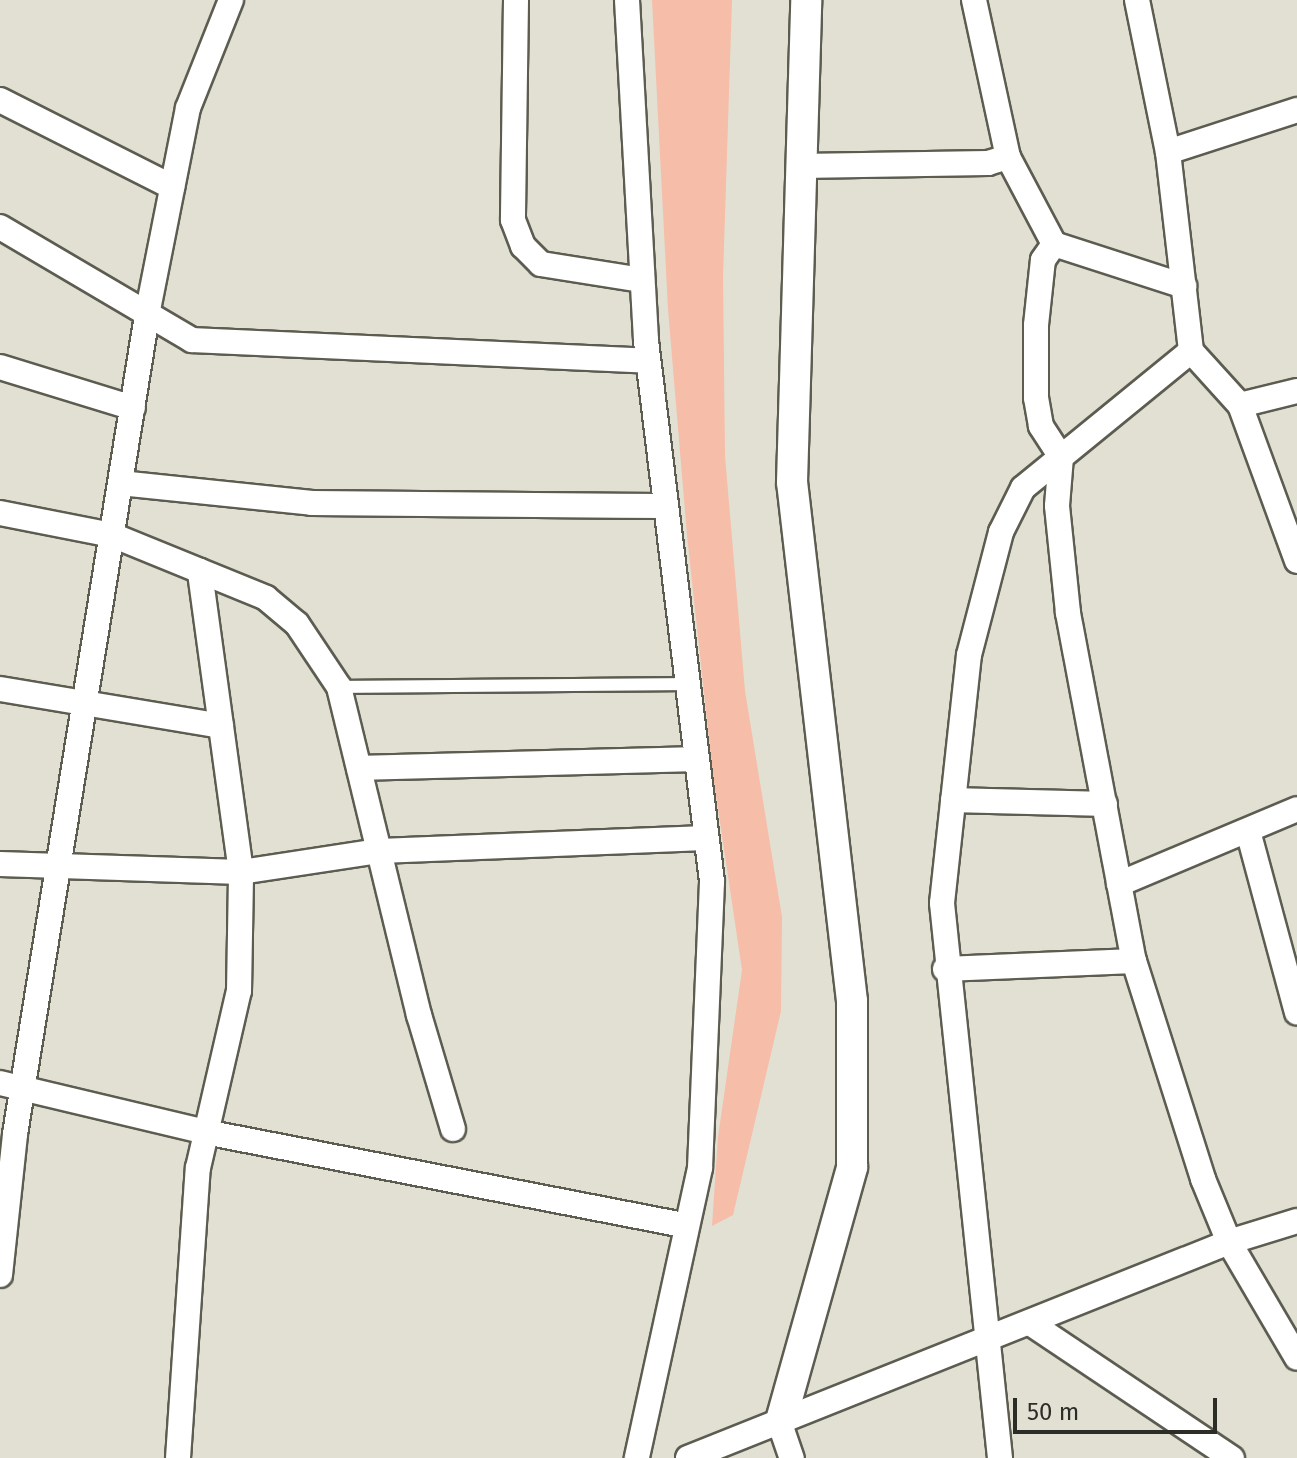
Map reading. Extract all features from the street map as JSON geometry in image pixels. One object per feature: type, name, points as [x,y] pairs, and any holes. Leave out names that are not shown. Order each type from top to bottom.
[{"type":"street","points":[[0,1275],[11,1085],[57,862],[147,315],[188,108],[231,0]]},
{"type":"street","points":[[516,0],[513,220],[523,246],[541,264],[642,280]]},
{"type":"street","points":[[627,0],[648,361],[712,882],[700,1168],[637,1458]]},
{"type":"street","points":[[792,1458],[780,1424],[852,1167],[852,1001],[792,482],[806,0]]},
{"type":"street","points":[[974,0],[1008,157],[1054,244],[1184,286]]},
{"type":"street","points":[[1137,0],[1168,152],[1191,351],[1240,405],[1297,561]]},
{"type":"street","points":[[0,100],[172,187]]},
{"type":"street","points":[[1168,152],[1297,110]]},
{"type":"street","points":[[800,166],[988,163],[1008,157]]},
{"type":"street","points":[[0,227],[192,340],[648,361]]},
{"type":"street","points":[[1054,244],[1043,260],[1036,325],[1036,398],[1041,426],[1061,457],[1057,506],[1068,613],[1134,961],[1203,1179],[1229,1242],[1297,1358]]},
{"type":"street","points":[[1000,1458],[945,969],[942,903],[969,655],[1001,532],[1023,488],[1191,351]]},
{"type":"street","points":[[0,367],[133,408]]},
{"type":"street","points":[[1240,405],[1297,391]]},
{"type":"street","points":[[120,483],[312,503],[666,506]]},
{"type":"street","points":[[0,513],[112,535],[276,606],[297,624],[339,687],[453,1129]]},
{"type":"street","points":[[178,1458],[198,1168],[239,991],[241,872],[200,571]]},
{"type":"street","points":[[0,689],[221,726]]},
{"type":"street","points":[[359,768],[696,759]]},
{"type":"street","points":[[953,800],[1105,804]]},
{"type":"street","points":[[1119,884],[1297,809]]},
{"type":"street","points":[[1248,831],[1297,1012]]},
{"type":"street","points":[[0,864],[57,862],[241,872],[379,851],[706,838]]},
{"type":"street","points":[[945,969],[1134,961]]},
{"type":"street","points":[[11,1085],[205,1132],[687,1226]]},
{"type":"street","points":[[701,1456],[1229,1242],[1297,1221]]},
{"type":"street","points":[[1030,1323],[1232,1458]]},
{"type":"lane","points":[[339,687],[687,684]]},
{"type":"shaded area","points":[[652,0],[732,0],[723,277],[725,456],[745,691],[782,917],[781,1011],[733,1215],[712,1226],[718,1137],[742,970],[713,775],[687,535],[668,309]]}]
